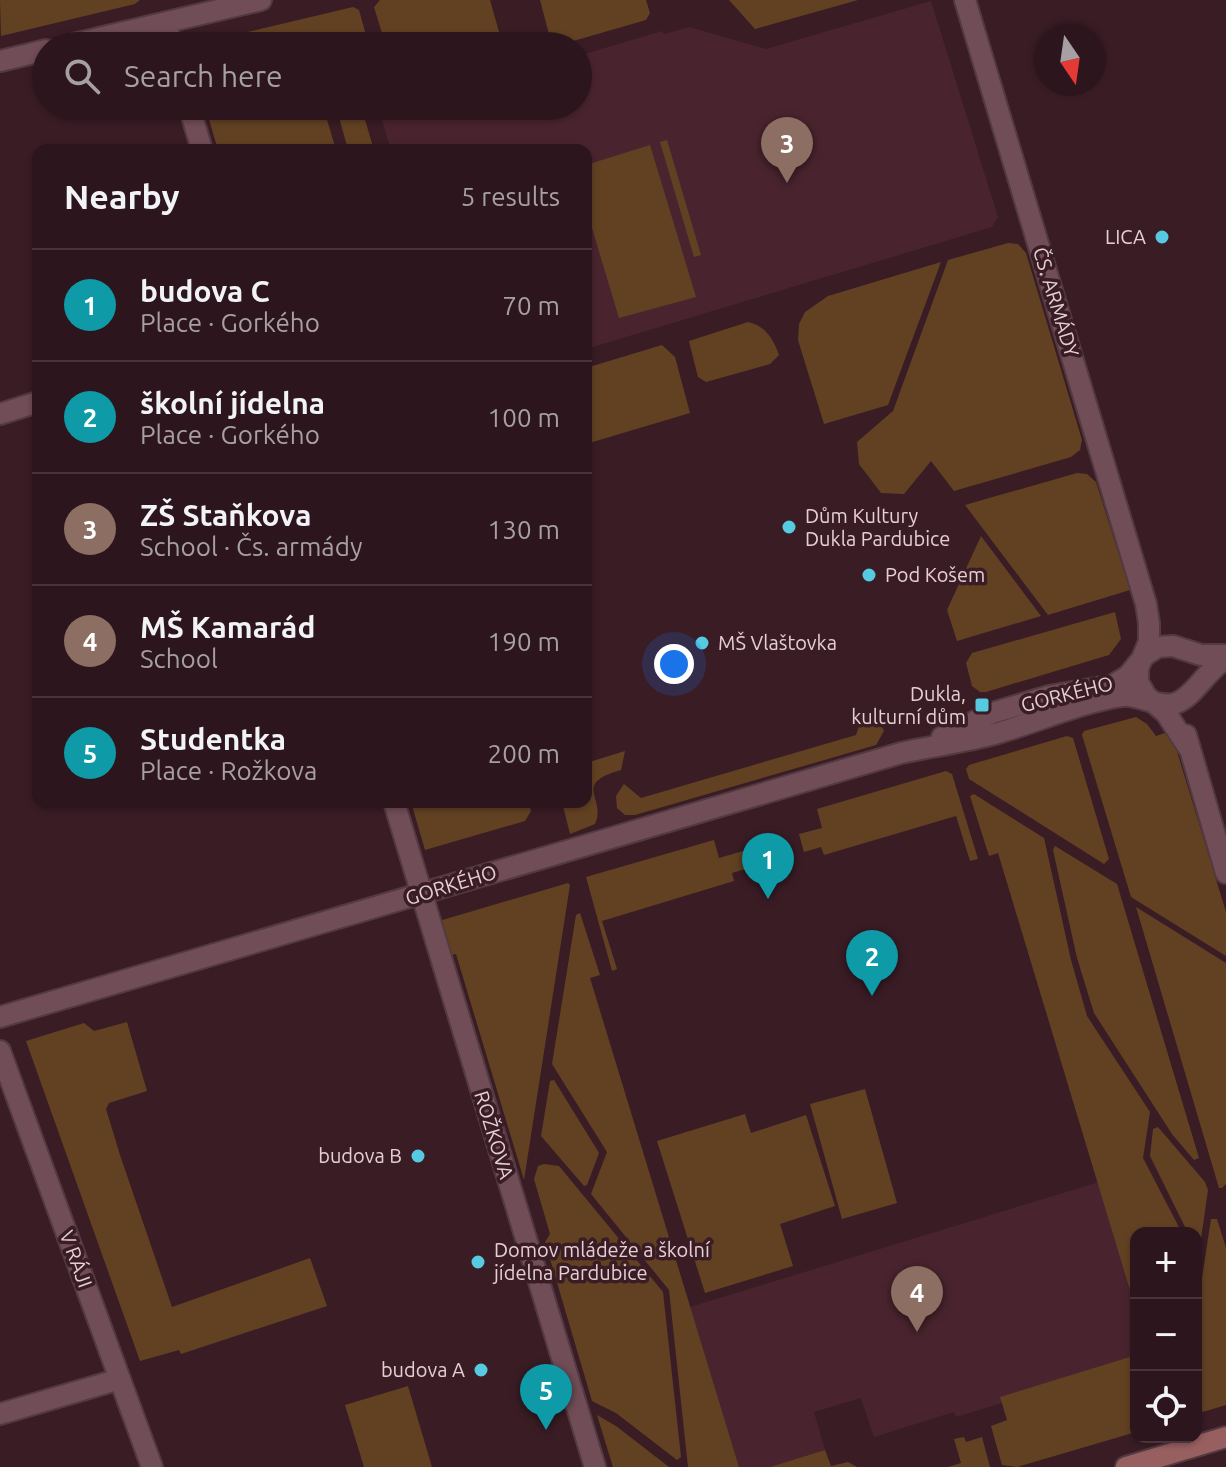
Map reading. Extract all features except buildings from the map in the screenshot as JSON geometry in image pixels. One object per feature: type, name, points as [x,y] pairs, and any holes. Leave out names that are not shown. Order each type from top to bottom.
[{"type":"main road","points":[[1126,1467],[1226,1437]]},
{"type":"street","points":[[126,32],[261,0]]},
{"type":"street","name":"ČS. ARMÁDY","points":[[965,0],[1146,604],[1149,642],[1141,661],[1138,682],[1141,690],[1166,713],[1188,747]]},
{"type":"street","points":[[166,23],[168,32]]},
{"type":"street","points":[[0,61],[32,53]]},
{"type":"street","points":[[193,120],[200,144]]},
{"type":"street","points":[[0,414],[32,404]]},
{"type":"street","name":"ČS. ARMÁDY","points":[[1146,604],[1161,631],[1195,666],[1185,721],[1188,747],[1226,873]]},
{"type":"street","name":"GORKÉHO","points":[[901,753],[992,713],[1049,696],[1113,685],[1128,676],[1145,655],[1158,647],[1226,657]]},
{"type":"street","name":"GORKÉHO","points":[[0,1017],[901,753],[996,733],[1110,698],[1131,696],[1160,704],[1175,703],[1226,657]]},
{"type":"street","name":"ROŽKOVA","points":[[396,808],[595,1467]]},
{"type":"street","name":"V RÁJI","points":[[0,1051],[152,1467]]},
{"type":"street","points":[[0,1414],[120,1379]]},
{"type":"shaded area","points":[[0,0],[140,0],[135,4],[1,36]]},
{"type":"shaded area","points":[[380,0],[490,0],[499,32],[382,32],[374,7]]},
{"type":"shaded area","points":[[540,0],[646,0],[650,13],[646,20],[592,36],[592,32],[548,32]]},
{"type":"shaded area","points":[[729,0],[858,0],[755,29]]},
{"type":"shaded area","points":[[931,1],[998,217],[992,227],[592,347],[592,144],[389,144],[382,120],[592,120],[592,52],[662,31],[664,34],[689,27],[766,49]]},
{"type":"shaded area","points":[[353,7],[359,10],[365,32],[247,32]]},
{"type":"shaded area","points":[[209,120],[327,120],[334,144],[216,144]]},
{"type":"shaded area","points":[[340,120],[365,120],[372,144],[346,144]]},
{"type":"shaded area","points":[[667,140],[701,255],[694,257],[660,142]]},
{"type":"shaded area","points":[[650,145],[696,297],[619,318],[592,228],[592,163]]},
{"type":"shaded area","points":[[1008,243],[1018,244],[1026,253],[1082,440],[1080,450],[1071,457],[954,491],[931,461],[904,494],[881,493],[859,464],[857,442],[893,411],[948,260]]},
{"type":"shaded area","points":[[941,262],[888,405],[824,424],[798,340],[799,324],[805,312],[828,296]]},
{"type":"shaded area","points":[[748,322],[768,334],[779,355],[770,364],[706,382],[698,377],[689,341]]},
{"type":"shaded area","points":[[662,345],[675,357],[690,413],[592,442],[592,366]]},
{"type":"shaded area","points":[[1077,473],[1087,474],[1096,482],[1130,590],[1048,615],[965,505]]},
{"type":"shaded area","points":[[981,536],[1041,616],[957,641],[947,610]]},
{"type":"shaded area","points":[[1115,612],[1121,639],[1109,655],[986,692],[972,686],[966,663],[972,653]]},
{"type":"shaded area","points":[[868,714],[878,718],[884,731],[876,745],[635,815],[625,815],[617,808],[616,796],[624,784],[641,798],[856,735],[862,716]]},
{"type":"shaded area","points":[[1136,717],[1147,724],[1156,736],[1168,732],[1175,745],[1226,912],[1226,956],[1131,897],[1082,735],[1084,731]]},
{"type":"shaded area","points":[[1067,736],[1073,738],[1109,859],[1104,864],[969,779],[966,769],[969,765]]},
{"type":"shaded area","points":[[625,751],[621,770],[606,775],[594,786],[598,815],[595,824],[570,834],[564,808],[592,808],[592,761]]},
{"type":"shaded area","points":[[946,771],[952,774],[978,859],[970,861],[956,816],[824,855],[821,847],[804,852],[799,834],[822,828],[817,809]]},
{"type":"shaded area","points":[[974,794],[1044,838],[1071,960],[1087,1016],[1150,1112],[1143,1158],[1179,1227],[1130,1227],[1130,1290],[998,853],[989,856],[970,796]]},
{"type":"shaded area","points":[[413,808],[530,808],[525,821],[425,850]]},
{"type":"shaded area","points":[[714,840],[719,858],[743,851],[749,868],[732,873],[734,881],[602,921],[617,969],[612,971],[586,877]]},
{"type":"shaded area","points":[[1055,846],[1117,884],[1199,1158],[1194,1160],[1172,1134],[1094,1013],[1077,958],[1053,850]]},
{"type":"shaded area","points":[[568,883],[524,1180],[456,954],[448,956],[439,921]]},
{"type":"shaded area","points":[[1136,907],[1226,963],[1226,1184],[1222,1188],[1219,1188]]},
{"type":"shaded area","points":[[580,913],[600,975],[590,978],[739,1467],[688,1467],[669,1290],[591,1194],[607,1152],[552,1064],[576,915]]},
{"type":"shaded area","points":[[127,1022],[147,1091],[109,1103],[106,1109],[172,1307],[310,1258],[327,1306],[181,1354],[179,1350],[140,1361],[26,1041],[84,1023],[94,1031]]},
{"type":"shaded area","points":[[554,1080],[599,1153],[584,1186],[541,1136],[550,1081]]},
{"type":"shaded area","points":[[865,1089],[897,1203],[842,1219],[810,1104]]},
{"type":"shaded area","points":[[745,1114],[751,1133],[806,1115],[835,1206],[780,1224],[793,1266],[705,1293],[657,1141]]},
{"type":"shaded area","points":[[1158,1127],[1205,1182],[1208,1190],[1202,1232],[1202,1227],[1185,1227],[1150,1156],[1153,1129]]},
{"type":"shaded area","points":[[538,1166],[559,1166],[663,1292],[681,1457],[677,1460],[616,1413],[592,1401],[545,1242],[550,1234],[534,1179]]},
{"type":"shaded area","points":[[1099,1182],[1130,1288],[1130,1357],[1001,1397],[1002,1403],[956,1417],[954,1412],[874,1437],[861,1398],[814,1412],[825,1450],[770,1467],[739,1467],[690,1307]]},
{"type":"shaded area","points":[[1211,1219],[1217,1219],[1226,1248],[1226,1405],[1202,1412],[1202,1299]]},
{"type":"shaded area","points":[[1130,1357],[1130,1434],[1017,1467],[1002,1465],[991,1426],[1007,1420],[1000,1397]]},
{"type":"shaded area","points":[[408,1386],[432,1467],[364,1467],[345,1405]]},
{"type":"shaded area","points":[[597,1415],[616,1426],[669,1467],[613,1467]]},
{"type":"shaded area","points":[[964,1437],[966,1442],[982,1437],[990,1467],[948,1467],[961,1463],[954,1439]]},
{"type":"shaded area","points":[[825,1450],[831,1466],[848,1462],[857,1467],[770,1467]]},
{"type":"place","name":"ZŠ Staňkova","points":[[787,183]]},
{"type":"place","name":"LICA","points":[[1162,237]]},
{"type":"place","name":"Dům Kultury Dukla Pardubice","points":[[789,527]]},
{"type":"place","name":"Pod Košem","points":[[869,575]]},
{"type":"place","name":"MŠ Vlaštovka","points":[[702,643]]},
{"type":"place","name":"Dukla, kulturní dům","points":[[982,705]]},
{"type":"place","name":"budova C","points":[[768,899]]},
{"type":"place","name":"školní jídelna","points":[[872,996]]},
{"type":"place","name":"budova B","points":[[418,1156]]},
{"type":"place","name":"Domov mládeže a školní jídelna Pardubice","points":[[478,1262]]},
{"type":"place","name":"MŠ Kamarád","points":[[917,1332]]},
{"type":"place","name":"budova A","points":[[481,1370]]},
{"type":"place","name":"Studentka","points":[[546,1430]]}]
